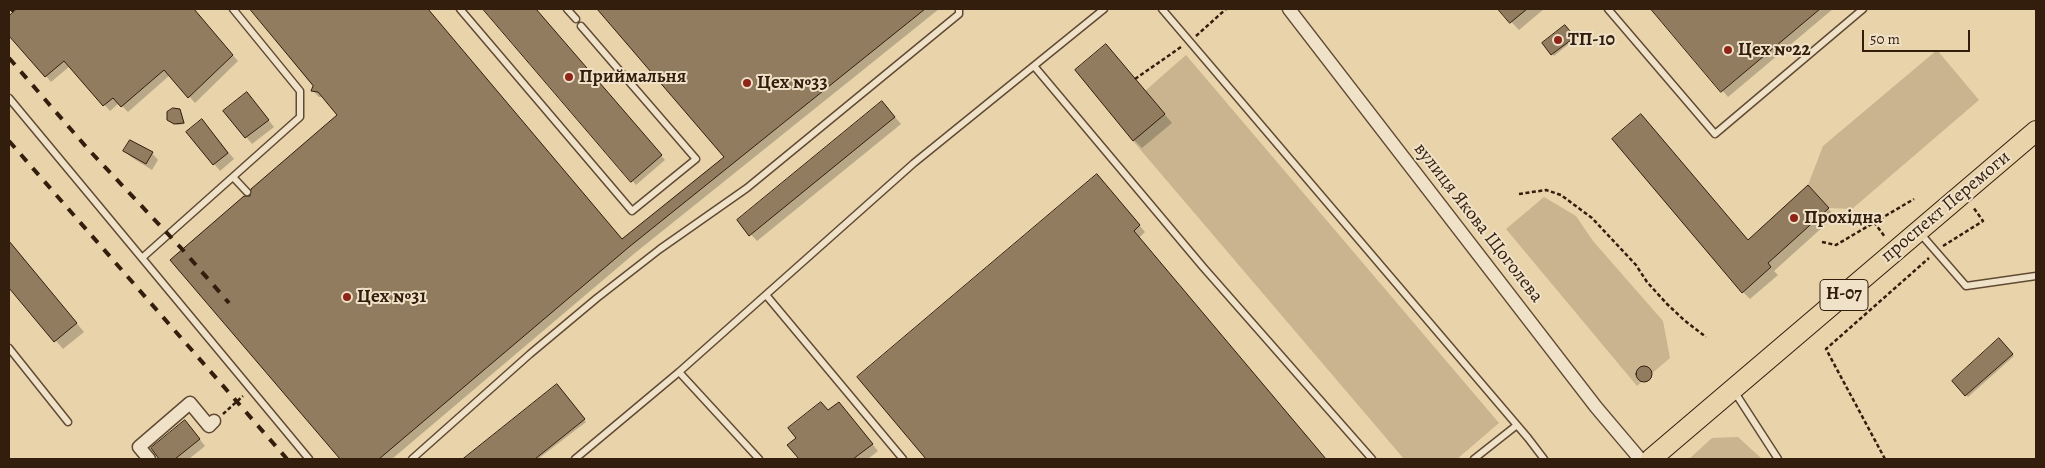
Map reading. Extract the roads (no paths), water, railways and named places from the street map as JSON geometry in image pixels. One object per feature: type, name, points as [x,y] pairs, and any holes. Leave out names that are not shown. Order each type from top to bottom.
[{"type":"main road","name":"проспект Перемоги","points":[[1651,459],[2036,130]]},
{"type":"street","name":"вулиця Якова Щоголева","points":[[1289,9],[1596,407],[1640,459]]},
{"type":"street","points":[[149,459],[139,447],[190,403],[209,426],[214,421]]},
{"type":"lane","points":[[142,258],[300,117],[300,91],[233,9]]},
{"type":"lane","points":[[460,9],[632,211],[696,159],[581,26]]},
{"type":"lane","points":[[567,9],[576,19]]},
{"type":"lane","points":[[412,459],[530,354],[597,298],[747,188],[923,45],[959,14],[959,9]]},
{"type":"lane","points":[[574,459],[679,372],[914,163],[1104,9]]},
{"type":"lane","points":[[1162,9],[1544,459]]},
{"type":"lane","points":[[1608,9],[1715,134],[1863,9]]},
{"type":"lane","points":[[1034,66],[1203,267],[1372,459]]},
{"type":"lane","points":[[9,98],[310,459]]},
{"type":"lane","points":[[233,177],[247,192]]},
{"type":"lane","points":[[1918,231],[1966,286],[2036,276]]},
{"type":"lane","points":[[766,295],[903,459]]},
{"type":"lane","points":[[9,348],[68,422]]},
{"type":"lane","points":[[679,372],[759,459]]},
{"type":"lane","points":[[1733,389],[1778,459]]},
{"type":"lane","points":[[1474,459],[1517,425]]},
{"type":"railway","points":[[9,58],[88,149],[182,249],[229,303]]},
{"type":"railway","points":[[9,141],[287,459]]},
{"type":"place","name":"ТП-10","points":[[1558,40]]},
{"type":"place","name":"Цех №22","points":[[1728,50]]},
{"type":"place","name":"Приймальня","points":[[569,77]]},
{"type":"place","name":"Цех №33","points":[[747,83]]},
{"type":"place","name":"Прохідна","points":[[1794,218]]},
{"type":"place","name":"Цех №31","points":[[347,297]]}]
